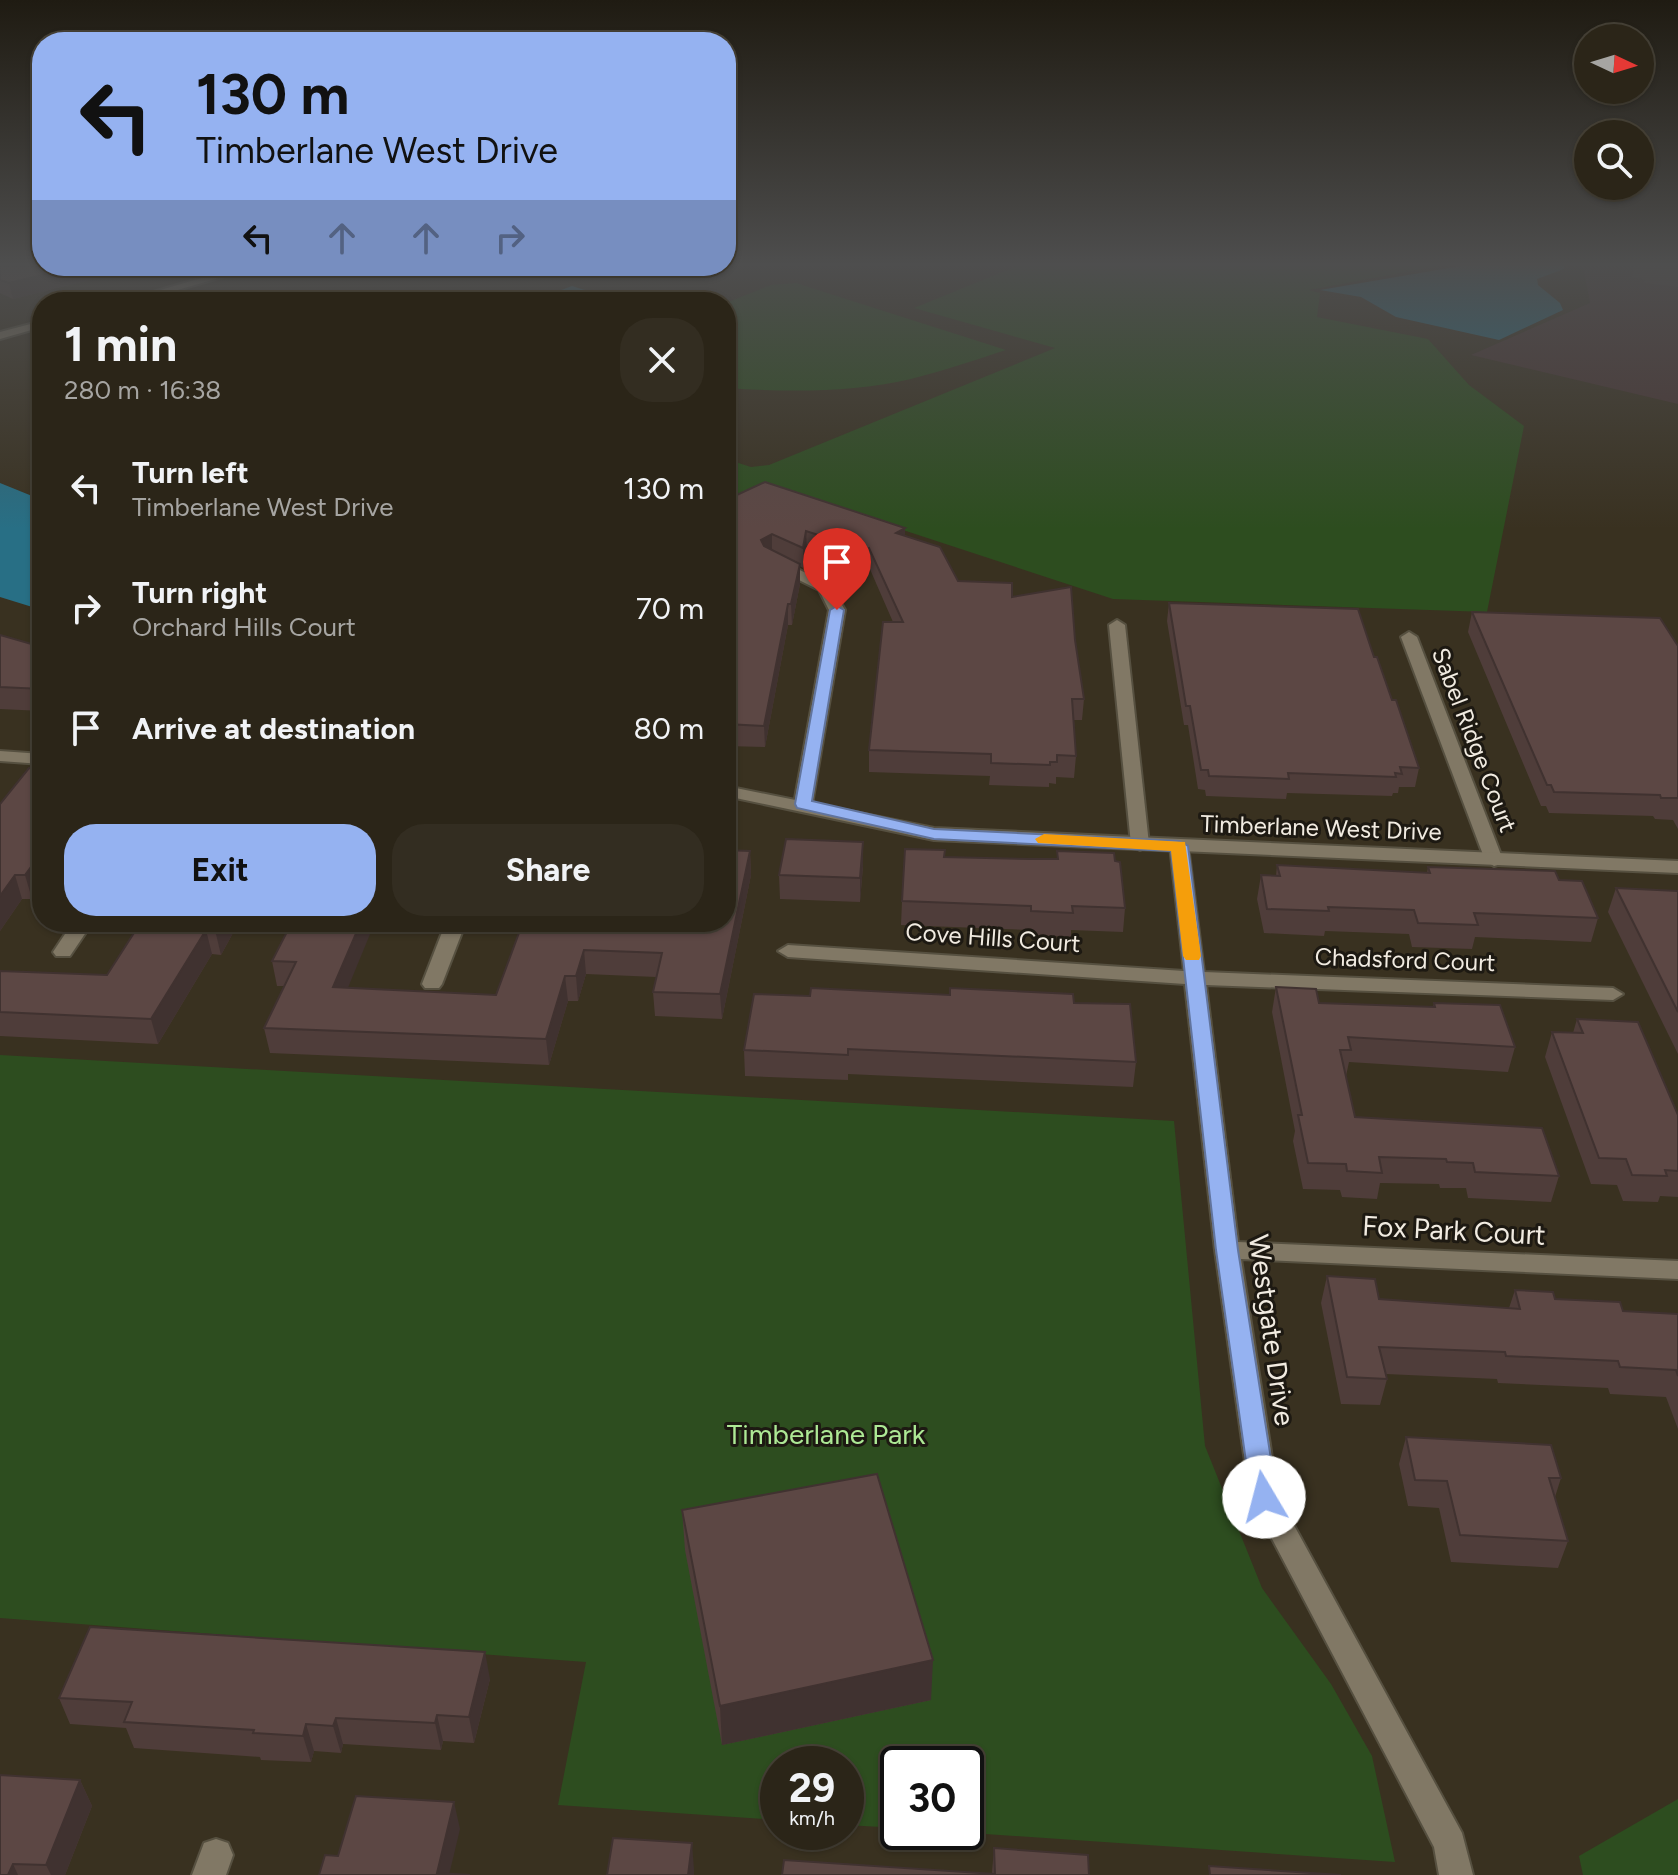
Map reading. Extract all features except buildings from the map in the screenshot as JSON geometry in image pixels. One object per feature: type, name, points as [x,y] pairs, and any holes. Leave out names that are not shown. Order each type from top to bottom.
[{"type":"street","points":[[771,560],[825,587],[837,610],[803,804]]},
{"type":"street","points":[[1117,625],[1140,844]]},
{"type":"street","name":"Sabel Ridge Court","points":[[1409,637],[1494,860]]},
{"type":"street","points":[[0,756],[32,758]]},
{"type":"street","name":"Timberlane West Drive","points":[[736,793],[803,804],[934,834],[1678,867]]},
{"type":"street","name":"Westgate Drive","points":[[1179,846],[1227,1250],[1264,1497],[1450,1844],[1456,1875]]},
{"type":"street","points":[[63,952],[76,932]]},
{"type":"street","points":[[432,984],[452,932]]},
{"type":"street","name":"Cove Hills Court","points":[[788,951],[1195,978]]},
{"type":"street","name":"Chadsford Court","points":[[1195,978],[1613,994]]},
{"type":"street","name":"Fox Park Court","points":[[1227,1250],[1678,1270]]},
{"type":"shaded area","points":[[1678,354],[1678,404],[1471,355]]},
{"type":"green space","points":[[736,354],[995,354],[888,384],[796,391],[736,388]]},
{"type":"green space","points":[[1042,354],[1441,354],[1469,385],[1524,426],[1487,612],[1113,599],[769,486],[736,511],[736,462],[751,467],[769,465]]},
{"type":"green space","name":"Timberlane Park","points":[[0,1055],[1174,1121],[1205,1446],[1262,1588],[1331,1684],[1372,1756],[1395,1862],[984,1834],[984,1746],[880,1746],[880,1827],[864,1826],[864,1746],[760,1746],[760,1819],[558,1805],[586,1662],[0,1618]]},
{"type":"green space","points":[[1678,1799],[1678,1875],[1583,1875],[1579,1856]]},
{"type":"water","points":[[0,483],[32,496],[32,607],[0,597]]},
{"type":"slow traffic","points":[[1044,839],[1179,846],[1192,956]]},
{"type":"route","points":[[837,610],[803,804],[934,834],[1179,846],[1227,1250],[1264,1497]]}]
